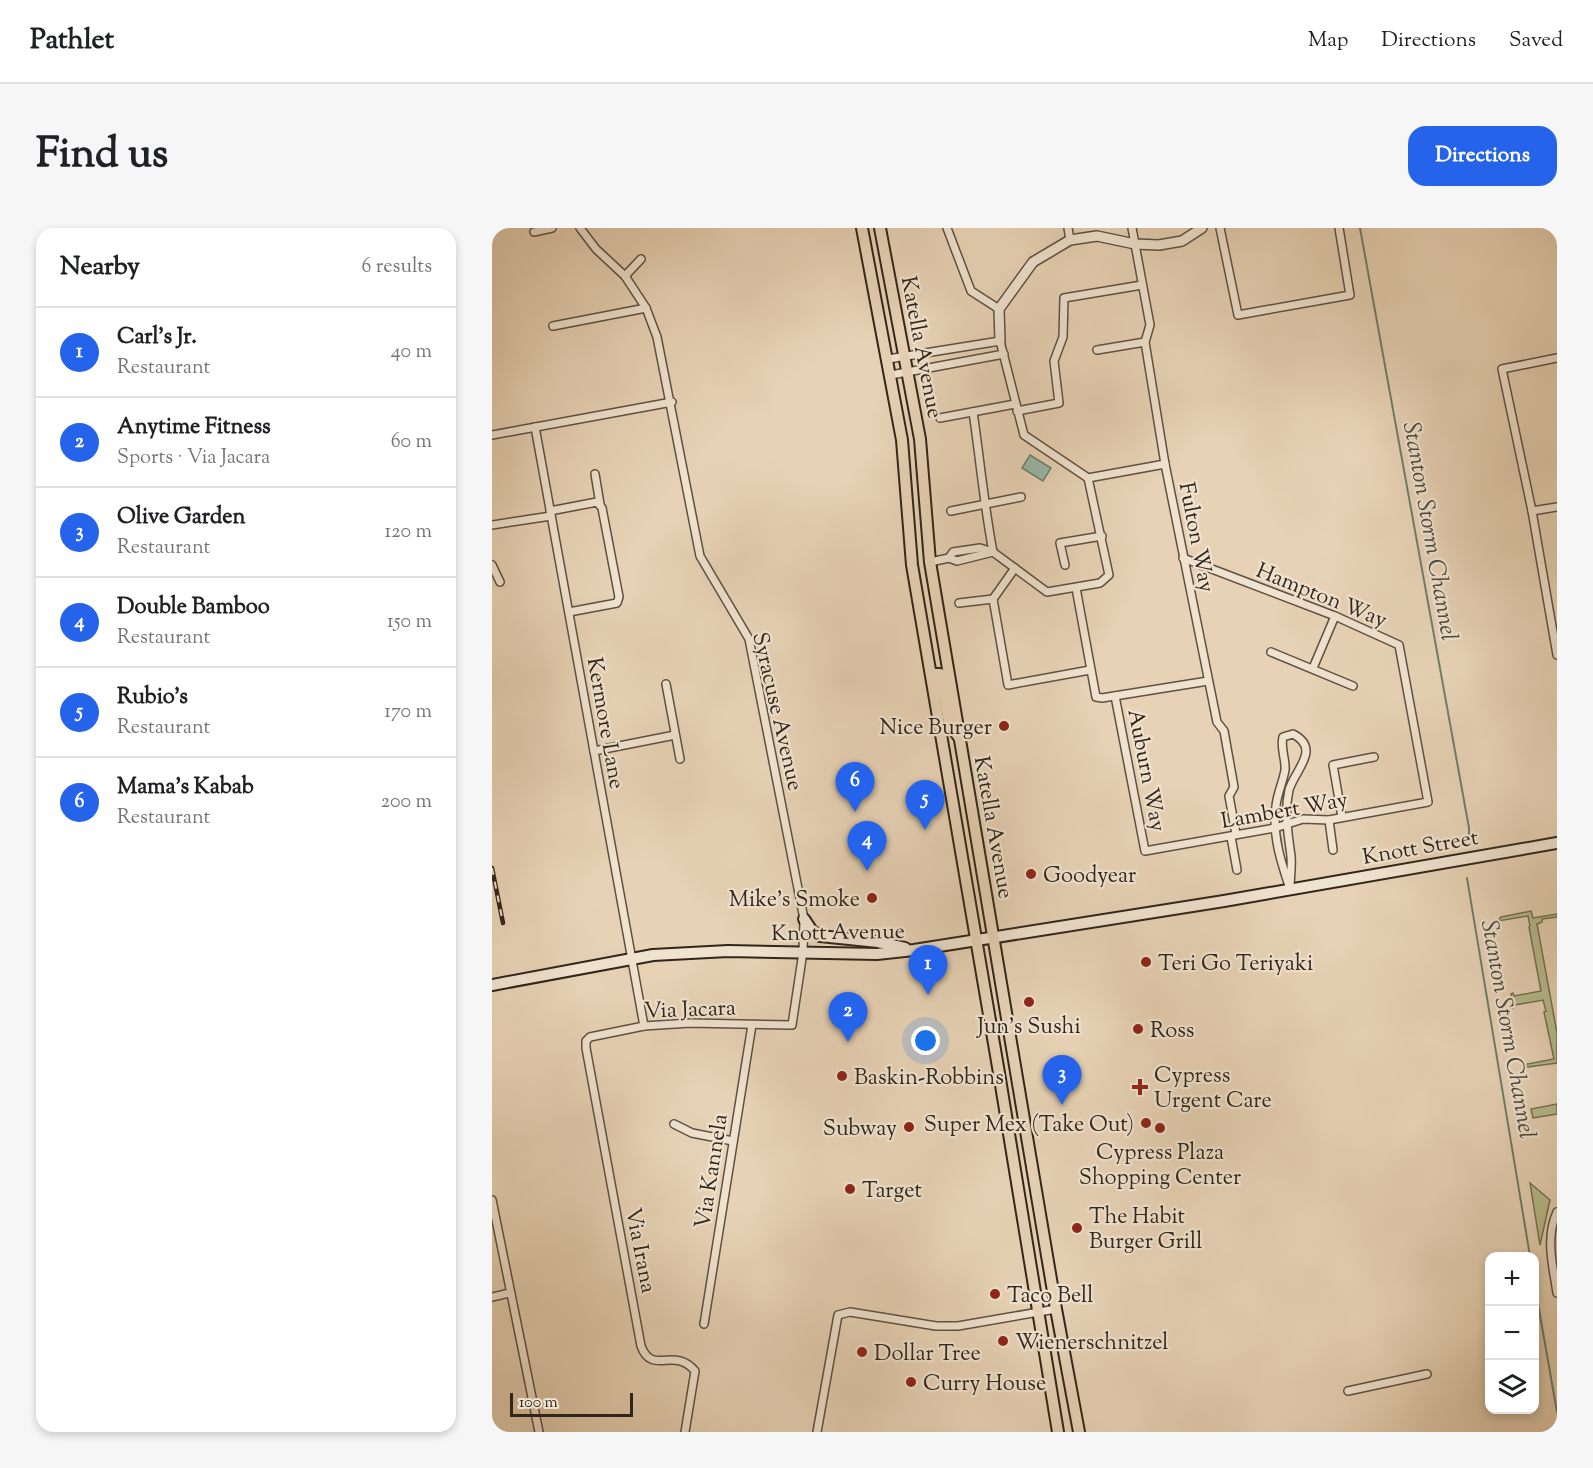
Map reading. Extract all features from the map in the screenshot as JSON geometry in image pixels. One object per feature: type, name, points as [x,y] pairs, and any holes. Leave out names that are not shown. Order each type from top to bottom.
[{"type":"main road","name":"Katella Avenue","points":[[862,228],[891,375],[906,469],[912,565],[1058,1432]]},
{"type":"main road","name":"Katella Avenue","points":[[880,228],[924,468],[930,562],[1056,1309],[1079,1432]]},
{"type":"main road","points":[[931,674],[940,674],[949,722],[961,742]]},
{"type":"main road","name":"Knott Street","points":[[1290,889],[1557,843]]},
{"type":"main road","name":"Knott Avenue","points":[[492,985],[653,955],[728,951],[877,954],[914,950],[1290,889]]},
{"type":"main road","points":[[804,919],[812,931],[820,936],[878,942],[914,950]]},
{"type":"street","points":[[534,232],[552,228]]},
{"type":"street","name":"Syracuse Avenue","points":[[580,228],[596,249],[625,276],[646,308],[657,337],[672,402],[700,556],[749,639],[804,919],[803,952],[792,1025]]},
{"type":"street","points":[[947,228],[971,291],[999,309]]},
{"type":"street","points":[[1068,228],[1070,240]]},
{"type":"street","name":"Fulton Way","points":[[1132,228],[1150,325],[1145,342],[1165,464],[1208,681],[1217,722],[1224,731],[1234,787],[1229,796],[1237,870]]},
{"type":"street","points":[[930,562],[949,558],[953,552],[980,548],[993,552],[1047,592],[1100,583],[1109,575],[1088,478],[1024,435],[1000,340],[999,309],[1033,262],[1070,240],[1097,236],[1135,244],[1159,245],[1182,242],[1202,228]]},
{"type":"street","points":[[1220,228],[1238,315],[1350,295],[1339,228]]},
{"type":"street","points":[[625,276],[641,259]]},
{"type":"street","points":[[940,418],[1059,403],[1054,361],[1062,337],[1064,298],[1142,285]]},
{"type":"street","points":[[553,326],[646,308]]},
{"type":"street","points":[[888,359],[1000,340]]},
{"type":"street","points":[[1097,350],[1145,342]]},
{"type":"street","points":[[891,375],[1004,354]]},
{"type":"street","points":[[1557,358],[1502,369],[1532,512],[1557,655]]},
{"type":"street","points":[[492,435],[672,402]]},
{"type":"street","points":[[974,412],[983,504],[993,552]]},
{"type":"street","name":"Kermore Lane","points":[[535,427],[644,1026]]},
{"type":"street","points":[[1088,478],[1165,464]]},
{"type":"street","points":[[569,612],[617,603],[619,600],[595,474]]},
{"type":"street","points":[[951,511],[1021,496]]},
{"type":"street","points":[[492,525],[597,502],[600,504]]},
{"type":"street","points":[[1532,512],[1557,507]]},
{"type":"street","points":[[1065,565],[1060,543],[1102,536]]},
{"type":"street","name":"Hampton Way","points":[[1183,558],[1335,616],[1399,645],[1428,802]]},
{"type":"street","points":[[492,565],[500,582]]},
{"type":"street","points":[[959,603],[993,598],[1015,568]]},
{"type":"street","points":[[1076,588],[1096,697],[1208,681]]},
{"type":"street","points":[[993,598],[1008,685],[1090,670]]},
{"type":"street","points":[[1313,668],[1335,616]]},
{"type":"street","points":[[1271,651],[1353,686]]},
{"type":"street","points":[[666,684],[680,759]]},
{"type":"street","name":"Auburn Way","points":[[1115,696],[1145,851]]},
{"type":"street","points":[[1293,734],[1304,744],[1306,756],[1295,774],[1286,806],[1291,859],[1290,889],[1280,861],[1275,828],[1278,791],[1285,770],[1281,742],[1283,737],[1293,734]]},
{"type":"street","points":[[594,751],[675,735]]},
{"type":"street","points":[[1342,817],[1333,765],[1374,757]]},
{"type":"street","points":[[1285,770],[1295,774]]},
{"type":"street","name":"Lambert Way","points":[[1145,851],[1275,828],[1303,819],[1329,820],[1428,802]]},
{"type":"street","points":[[1329,820],[1334,850]]},
{"type":"street","name":"Via Jacara","points":[[590,1037],[644,1026],[690,1023],[792,1025]]},
{"type":"street","name":"Via Kannela","points":[[704,1324],[752,1025]]},
{"type":"street","name":"Via Irana","points":[[590,1037],[586,1041],[585,1048],[641,1346],[645,1357],[651,1361],[676,1360],[689,1364],[695,1371],[685,1432]]},
{"type":"street","points":[[674,1124],[692,1133],[733,1141]]},
{"type":"street","points":[[492,1201],[539,1432]]},
{"type":"street","points":[[1557,1212],[1553,1221],[1550,1245],[1557,1293]]},
{"type":"street","points":[[492,1297],[510,1293]]},
{"type":"street","points":[[817,1432],[838,1315],[850,1312],[936,1326],[958,1326],[1056,1309]]},
{"type":"street","points":[[1348,1391],[1427,1374]]},
{"type":"green space","points":[[1531,911],[1533,918],[1557,914],[1557,917],[1542,919],[1542,922],[1537,924],[1557,1033],[1557,1063],[1528,1067],[1523,1065],[1554,1059],[1543,1000],[1515,1005],[1513,1008],[1511,994],[1513,993],[1514,996],[1541,991],[1528,916],[1498,921],[1501,917]]},
{"type":"green space","points":[[1557,1104],[1557,1114],[1533,1118],[1531,1109]]},
{"type":"green space","points":[[1530,1183],[1550,1200],[1540,1245]]},
{"type":"shaded area","points":[[1030,455],[1051,468],[1043,481],[1022,468]]},
{"type":"waterway","name":"Stanton Storm Channel","points":[[1360,228],[1469,828],[1469,840]]},
{"type":"waterway","name":"Stanton Storm Channel","points":[[1467,878],[1529,1252]]},
{"type":"waterway","name":"Stanton Storm Channel","points":[[1538,1306],[1557,1412]]},
{"type":"railway","points":[[492,868],[503,923]]},
{"type":"place","name":"Nice Burger","points":[[1004,726]]},
{"type":"place","name":"Mama's Kabab","points":[[855,812]]},
{"type":"place","name":"Rubio's","points":[[925,830]]},
{"type":"place","name":"Double Bamboo","points":[[867,871]]},
{"type":"place","name":"Goodyear","points":[[1031,874]]},
{"type":"place","name":"Mike's Smoke","points":[[872,898]]},
{"type":"place","name":"Teri Go Teriyaki","points":[[1146,962]]},
{"type":"place","name":"Carl's Jr.","points":[[928,995]]},
{"type":"place","name":"Jun's Sushi","points":[[1029,1002]]},
{"type":"place","name":"Ross","points":[[1138,1029]]},
{"type":"place","name":"Anytime Fitness","points":[[848,1042]]},
{"type":"place","name":"Baskin-Robbins","points":[[842,1076]]},
{"type":"place","name":"Cypress Urgent Care","points":[[1140,1087]]},
{"type":"place","name":"Olive Garden","points":[[1062,1105]]},
{"type":"place","name":"Super Mex (Take Out)","points":[[1146,1123]]},
{"type":"place","name":"Subway","points":[[909,1127]]},
{"type":"place","name":"Cypress Plaza Shopping Center","points":[[1160,1128]]},
{"type":"place","name":"Target","points":[[850,1189]]},
{"type":"place","name":"The Habit Burger Grill","points":[[1077,1228]]},
{"type":"place","name":"Taco Bell","points":[[995,1294]]},
{"type":"place","name":"Wienerschnitzel","points":[[1003,1341]]},
{"type":"place","name":"Dollar Tree","points":[[862,1352]]},
{"type":"place","name":"Curry House","points":[[911,1382]]}]
